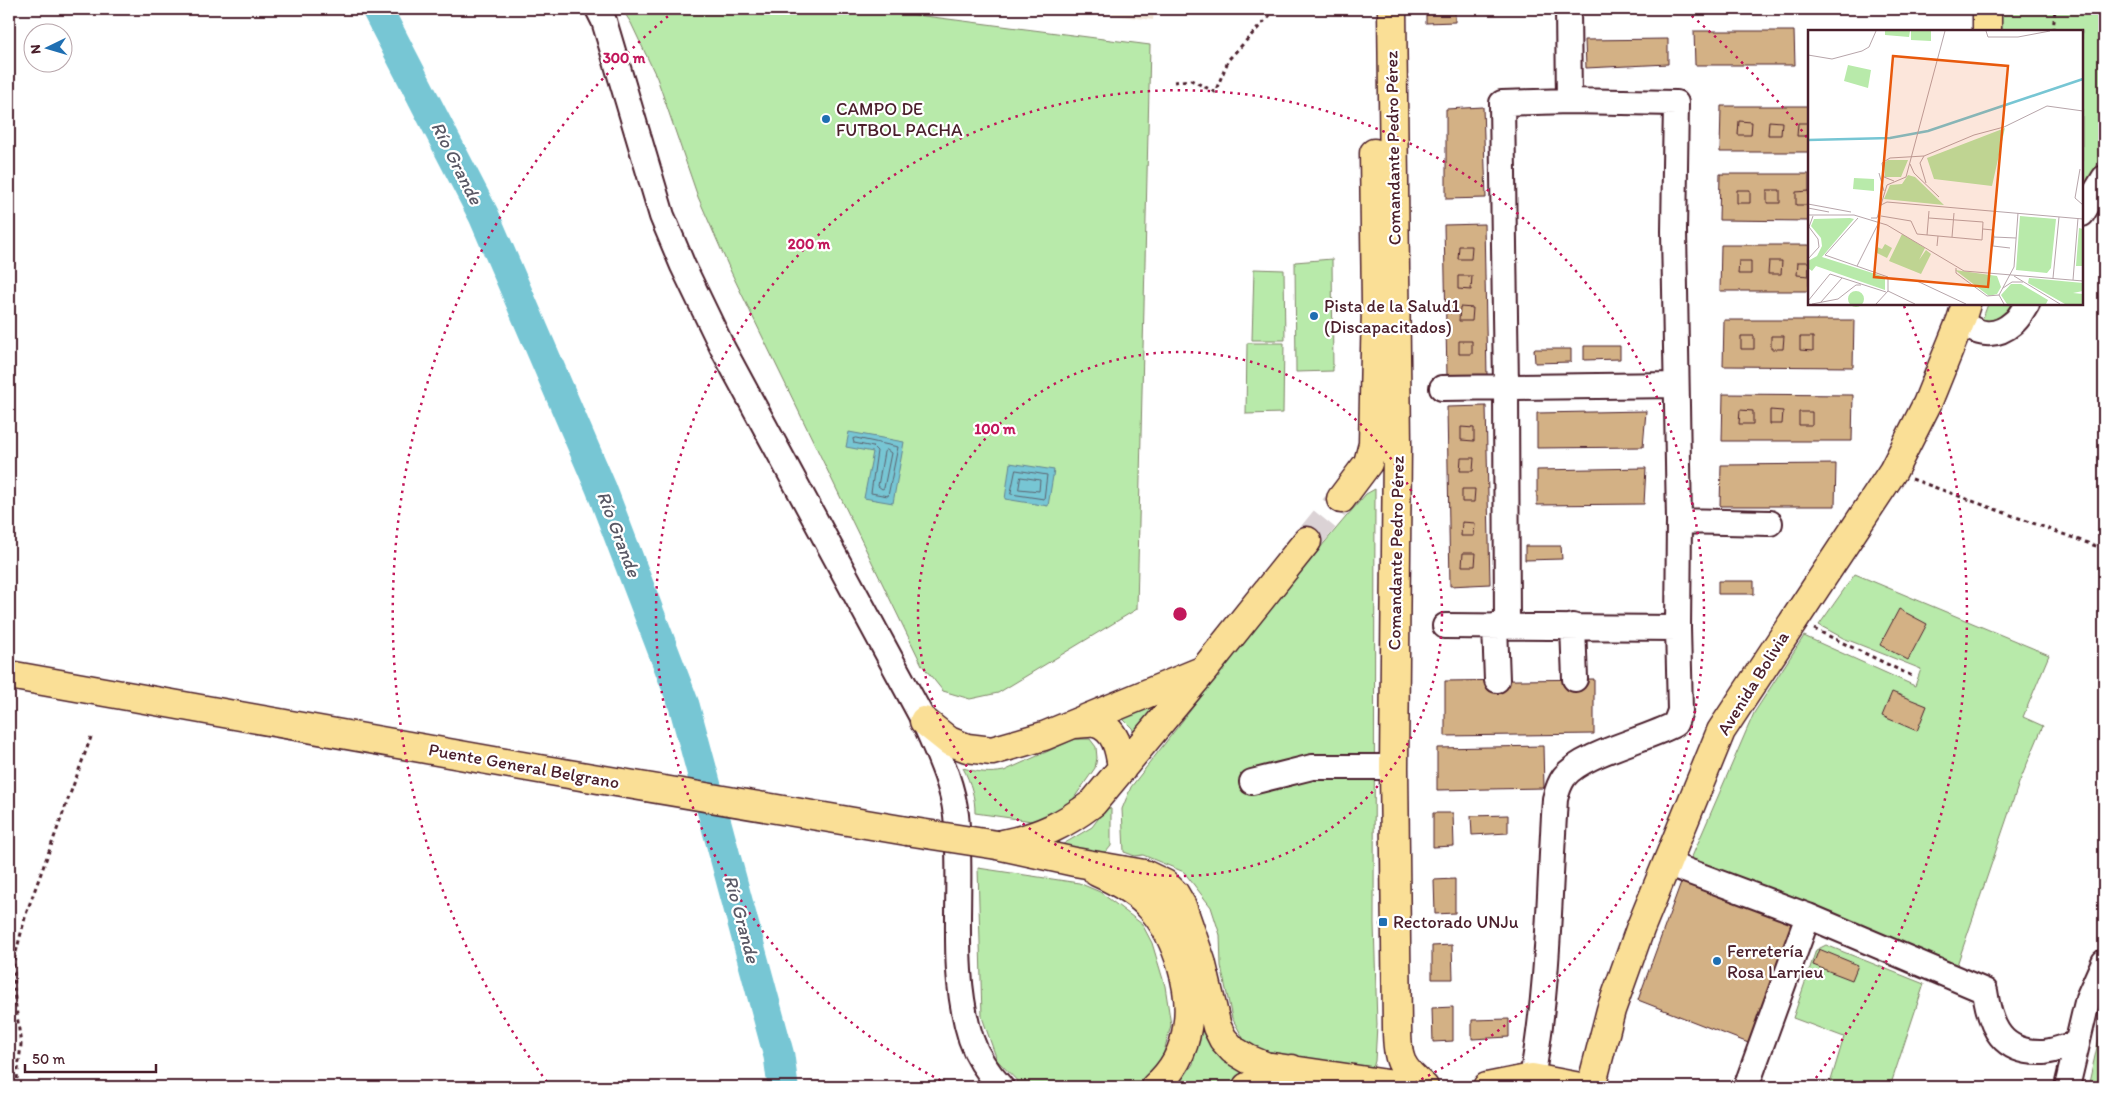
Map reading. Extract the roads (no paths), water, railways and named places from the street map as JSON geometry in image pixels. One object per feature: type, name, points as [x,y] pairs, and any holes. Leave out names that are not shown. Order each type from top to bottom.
[{"type":"main road","points":[[1340,499],[1368,462],[1373,444],[1376,9]]},
{"type":"main road","name":"Comandante Pedro Pérez","points":[[1392,9],[1397,444],[1394,767],[1397,1044],[1400,1060],[1406,1073],[1424,1087]]},
{"type":"main road","points":[[1987,9],[1987,30]]},
{"type":"main road","name":"Avenida Bolivia","points":[[1591,1087],[1611,1010],[1666,863],[1721,731],[1893,470],[1927,404],[1964,312]]},
{"type":"main road","points":[[997,845],[1035,837],[1070,820],[1092,803],[1203,671],[1307,541]]},
{"type":"main road","points":[[924,722],[949,741],[967,748],[985,751],[1018,744],[1075,724],[1203,671]]},
{"type":"main road","name":"Puente General Belgrano","points":[[9,675],[539,769],[997,845],[1075,862]]},
{"type":"main road","points":[[1075,724],[1095,723],[1111,733],[1120,750],[1122,768]]},
{"type":"main road","points":[[1075,862],[1144,874],[1165,884],[1175,894],[1182,906],[1201,961],[1217,1027],[1223,1039],[1232,1050],[1248,1060],[1265,1066],[1408,1087]]},
{"type":"main road","points":[[1075,862],[1118,882],[1153,910],[1171,938],[1181,967],[1188,997],[1188,1027],[1182,1049],[1171,1070],[1155,1087]]},
{"type":"main road","points":[[1247,1087],[1293,1069]]},
{"type":"main road","points":[[1487,1087],[1532,1078],[1580,1087]]},
{"type":"street","points":[[598,9],[604,21],[662,216],[683,266],[723,348],[924,722],[950,782],[956,815],[959,905],[958,960],[964,1010],[971,1040],[985,1069],[1000,1087]]},
{"type":"street","points":[[1568,9],[1569,101]]},
{"type":"street","points":[[1497,680],[1501,626],[1506,386],[1502,103],[1569,101],[1676,103],[1674,230],[1680,711],[1675,724],[1662,731],[1603,753],[1574,768],[1558,787],[1554,799],[1547,942],[1539,1042],[1532,1078]]},
{"type":"street","points":[[2083,212],[2104,178]]},
{"type":"street","points":[[1964,312],[1969,329],[1982,333],[1993,333],[2014,323],[2025,305]]},
{"type":"street","points":[[1442,388],[1676,385]]},
{"type":"street","points":[[1679,521],[1770,523]]},
{"type":"street","points":[[1445,626],[1678,628]]},
{"type":"street","points":[[1573,626],[1575,679]]},
{"type":"street","points":[[1252,782],[1312,767],[1394,767]]},
{"type":"street","points":[[1666,863],[1808,916],[1985,991],[1986,1003],[1997,1034],[2001,1039],[2016,1047],[2028,1051],[2045,1052],[2077,1043]]},
{"type":"street","points":[[1746,1087],[1808,916]]},
{"type":"street","points":[[2067,1087],[2088,998],[2104,962]]},
{"type":"water","points":[[849,432],[904,442],[893,503],[864,498],[873,452],[846,447]]},
{"type":"water","points":[[1010,463],[1054,470],[1048,506],[1005,499]]},
{"type":"waterway","name":"Río Grande","points":[[377,9],[484,216],[601,488],[684,705],[779,1056],[783,1087]]},
{"type":"tunnel","points":[[1307,541],[1341,499]]},
{"type":"place","name":"CAMPO DE FUTBOL PACHA","points":[[826,119]]},
{"type":"place","name":"Pista de la Salud1 (Discapacitados)","points":[[1314,316]]},
{"type":"place","name":"Rectorado UNJu","points":[[1383,922]]},
{"type":"place","name":"Ferretería Rosa Larrieu","points":[[1717,961]]}]
